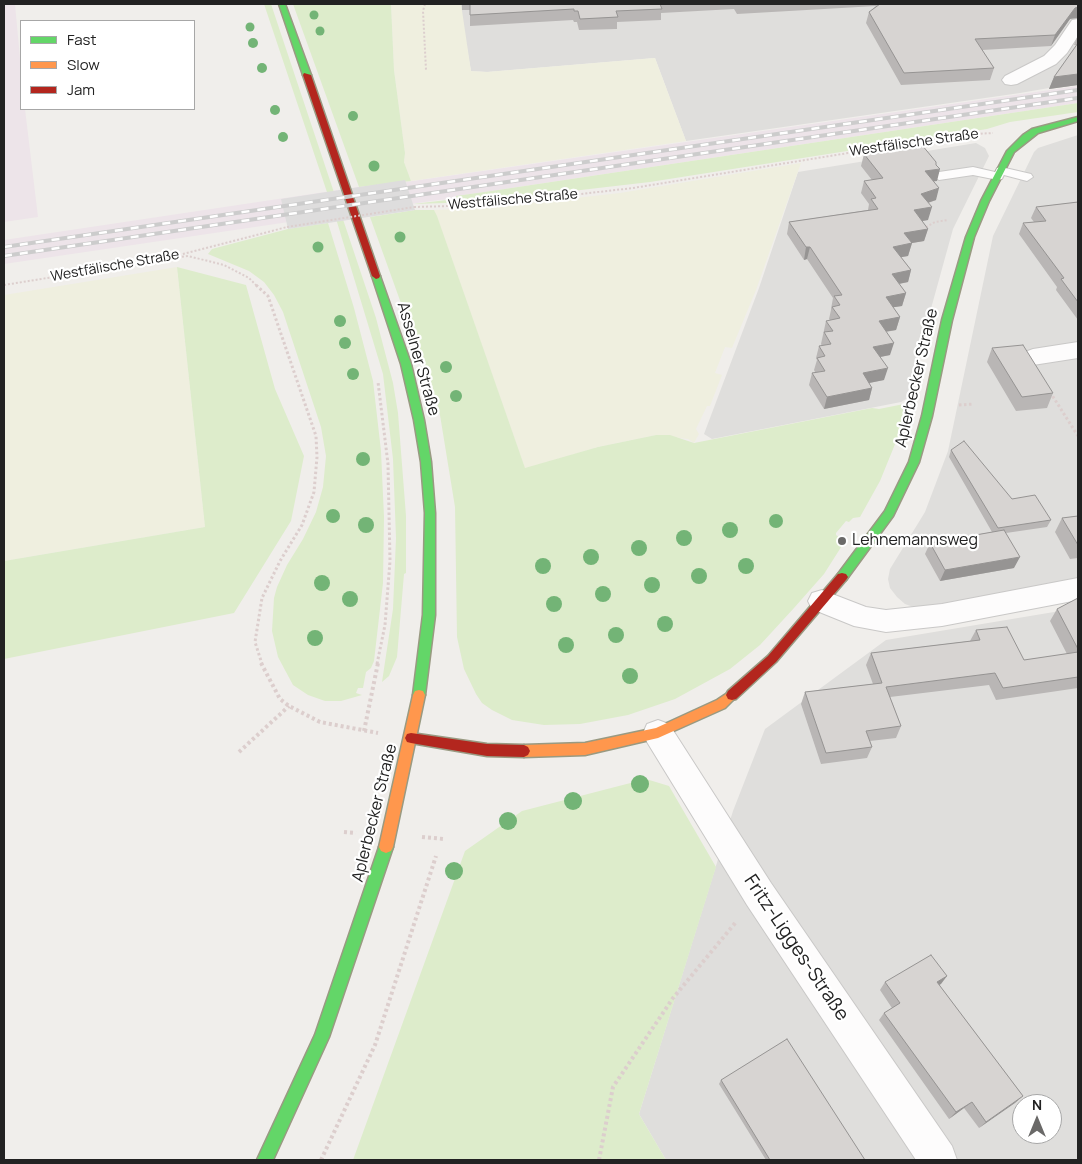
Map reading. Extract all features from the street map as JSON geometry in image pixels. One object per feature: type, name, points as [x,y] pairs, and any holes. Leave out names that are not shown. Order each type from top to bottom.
[{"type":"main road","name":"Asselner Straße","points":[[282,4],[406,364],[420,429],[429,484],[429,615],[422,680],[411,738]]},
{"type":"main road","name":"Aplerbecker Straße","points":[[265,1160],[322,1037],[383,858],[411,738],[487,750],[539,752],[585,748],[658,733],[721,704],[772,659],[846,573],[889,513],[914,462],[927,416],[958,277],[977,218],[1012,151],[1026,137],[1042,128],[1078,119]]},
{"type":"street","points":[[1011,80],[1050,60],[1062,49],[1078,24]]},
{"type":"street","points":[[1033,357],[1078,350]]},
{"type":"street","points":[[822,601],[864,618],[886,621],[925,618],[1078,589]]},
{"type":"street","name":"Fritz-Ligges-Straße","points":[[658,733],[759,894],[938,1160]]},
{"type":"lane","points":[[939,176],[973,171],[1027,177]]},
{"type":"path","points":[[425,4],[423,11],[426,70]]},
{"type":"path","name":"Westfälische Straße","points":[[4,286],[170,258],[287,226],[414,207],[485,205],[633,188],[959,135],[1002,133],[1026,137]]},
{"type":"path","points":[[331,220],[334,228]]},
{"type":"path","points":[[170,258],[188,256],[224,265],[249,278],[268,296],[313,427],[317,458],[314,492],[302,526],[280,561],[262,598],[257,621],[255,642],[264,671],[280,699],[289,706],[320,722],[411,738]]},
{"type":"path","points":[[1033,357],[1030,358],[1078,436]]},
{"type":"path","points":[[364,731],[385,625],[390,561],[388,464],[376,373]]},
{"type":"path","points":[[958,405],[974,404]]},
{"type":"path","points":[[239,752],[289,706]]},
{"type":"path","points":[[321,1160],[374,1045],[436,856]]},
{"type":"path","points":[[599,1160],[613,1087],[673,998],[759,894]]},
{"type":"shaded area","points":[[4,4],[15,4],[20,58],[20,110],[25,110],[38,217],[4,222]]},
{"type":"shaded area","points":[[459,4],[1078,4],[1078,83],[686,141],[655,58],[487,72],[471,71]]},
{"type":"shaded area","points":[[1078,86],[1078,103],[456,196],[457,199],[438,200],[4,264],[4,240],[405,180],[406,182]]},
{"type":"shaded area","points":[[1078,135],[1078,583],[916,608],[905,604],[890,588],[888,579],[890,569],[925,512],[948,451],[993,236],[1034,152],[1038,148]]},
{"type":"shaded area","points":[[976,143],[985,148],[989,156],[953,229],[906,399],[901,402],[712,439],[704,434],[759,288],[798,172]]},
{"type":"shaded area","points":[[1078,608],[1078,1160],[666,1160],[639,1114],[733,811],[765,729],[886,640]]},
{"type":"green space","points":[[264,4],[271,4],[376,318],[393,383],[398,413],[406,516],[406,573],[404,574],[397,657],[389,676],[382,682],[393,609],[396,538],[393,459],[383,374],[337,222]]},
{"type":"green space","points":[[293,4],[391,4],[394,70],[405,153],[404,162],[411,181],[359,187]]},
{"type":"green space","points":[[391,4],[461,4],[471,71],[487,72],[655,58],[686,141],[411,181],[404,162],[405,153],[394,70]]},
{"type":"green space","points":[[1078,103],[1078,112],[1010,122],[987,129],[650,182],[477,202],[413,204],[456,199],[456,196]]},
{"type":"green space","points":[[801,163],[756,290],[732,348],[725,347],[715,373],[722,375],[710,406],[707,406],[696,429],[699,434],[694,443],[688,439],[656,435],[598,447],[525,469],[434,210],[486,208],[620,193]]},
{"type":"green space","points":[[415,210],[434,210],[437,216],[525,468],[598,447],[656,435],[670,435],[694,443],[872,408],[879,409],[904,404],[902,427],[880,481],[860,517],[853,518],[849,522],[846,521],[836,533],[845,541],[824,574],[760,645],[730,669],[675,699],[628,715],[580,724],[544,725],[512,720],[482,703],[464,669],[457,637],[455,507],[439,409],[370,217]]},
{"type":"green space","points":[[328,223],[354,308],[373,381],[381,451],[384,517],[383,583],[374,661],[371,668],[366,672],[363,688],[358,688],[356,693],[362,695],[341,701],[325,701],[308,695],[293,685],[278,657],[272,631],[274,598],[277,587],[316,512],[323,487],[326,456],[321,427],[283,312],[274,295],[264,282],[249,271],[208,254],[212,249],[288,229]]},
{"type":"green space","points":[[177,267],[205,527],[4,561],[4,295]]},
{"type":"green space","points":[[177,267],[246,285],[275,389],[304,456],[291,521],[234,613],[4,659],[4,561],[205,527]]},
{"type":"green space","points":[[646,779],[669,786],[716,867],[639,1114],[666,1160],[353,1160],[465,851],[522,811]]},
{"type":"pier","points":[[405,180],[415,210],[288,229],[281,199]]},
{"type":"building","points":[[470,4],[660,4],[662,9],[616,11],[618,17],[580,19],[578,11],[574,11],[574,9],[470,15]]},
{"type":"building","points":[[880,4],[1078,4],[1078,7],[1075,8],[1055,35],[975,39],[994,68],[904,73],[869,12]]},
{"type":"building","points":[[1078,43],[1078,74],[1054,77]]},
{"type":"building","points":[[922,145],[940,169],[925,171],[939,188],[921,194],[932,207],[914,210],[928,229],[904,233],[912,243],[893,247],[911,270],[892,274],[906,293],[886,297],[900,317],[879,321],[894,343],[873,347],[888,368],[863,373],[872,388],[827,397],[812,373],[825,371],[817,358],[825,356],[819,346],[831,344],[824,332],[833,331],[826,321],[840,318],[832,307],[840,305],[834,296],[842,295],[810,247],[806,247],[789,222],[878,209],[871,199],[876,198],[864,181],[883,178],[864,154]]},
{"type":"building","points":[[1078,202],[1078,302],[1061,279],[1064,278],[1023,223],[1046,221],[1036,207]]},
{"type":"building","points":[[1023,345],[1053,393],[1022,397],[992,348]]},
{"type":"building","points":[[964,441],[1012,499],[1035,495],[1051,520],[998,528],[951,450]]},
{"type":"building","points":[[1078,516],[1078,545],[1062,518]]},
{"type":"building","points":[[1004,530],[1020,557],[945,570],[930,543]]},
{"type":"building","points":[[1078,598],[1078,649],[1057,609]]},
{"type":"building","points":[[1007,627],[1024,660],[1078,652],[1078,677],[1003,688],[995,673],[886,687],[901,726],[866,731],[872,747],[826,753],[805,692],[882,683],[871,653],[980,640],[976,630]]},
{"type":"building","points":[[931,955],[947,976],[937,982],[1021,1094],[1012,1094],[1012,1104],[986,1122],[972,1102],[956,1112],[884,1013],[900,1003],[885,982]]},
{"type":"building","points":[[787,1039],[865,1160],[770,1160],[721,1080]]},
{"type":"railway","points":[[4,247],[1078,90]]},
{"type":"railway","points":[[4,256],[1078,98]]},
{"type":"traffic: fast","points":[[282,4],[307,75]]},
{"type":"traffic: fast","points":[[842,577],[889,513],[914,462],[927,416],[947,320],[970,237],[985,201],[1011,151],[1026,137],[1035,131],[1078,119]]},
{"type":"traffic: fast","points":[[376,276],[406,364],[419,420],[426,462],[430,513],[429,615],[419,695]]},
{"type":"traffic: fast","points":[[265,1160],[322,1037],[386,847]]},
{"type":"traffic: slow","points":[[386,847],[419,695]]},
{"type":"traffic: slow","points":[[524,751],[585,749],[658,733],[721,704],[732,695]]},
{"type":"traffic: jam","points":[[307,75],[376,276]]},
{"type":"traffic: jam","points":[[732,695],[772,659],[842,577]]},
{"type":"traffic: jam","points":[[411,738],[487,750],[524,751]]},
{"type":"place","name":"Lehnemannsweg","points":[[842,541]]}]
